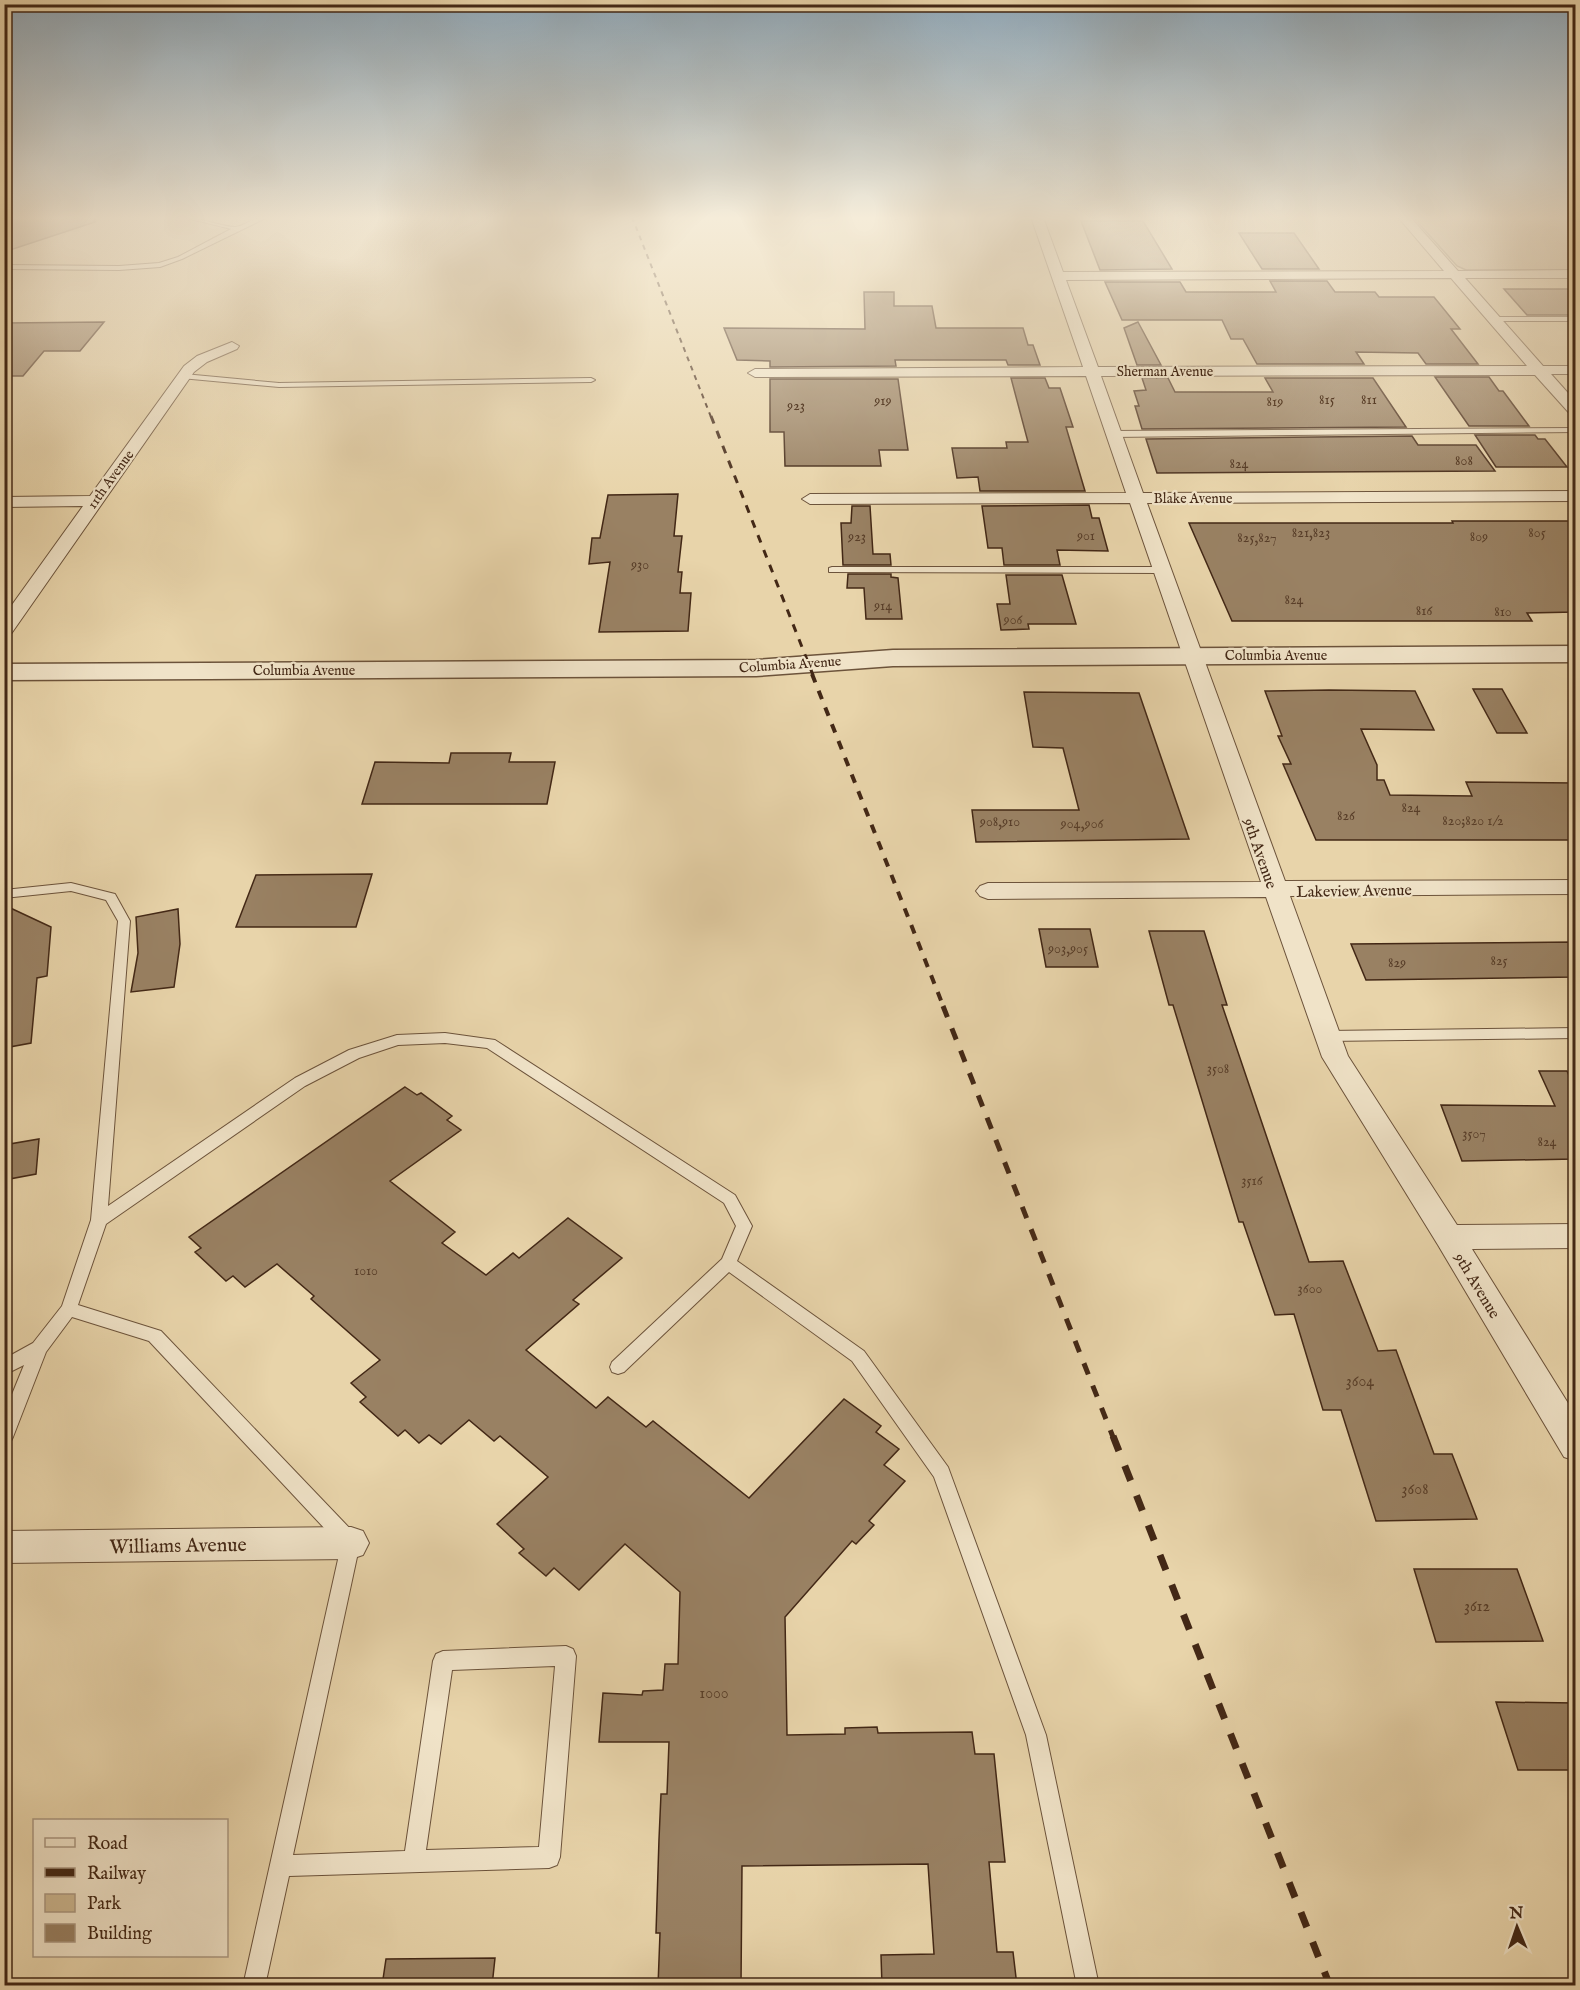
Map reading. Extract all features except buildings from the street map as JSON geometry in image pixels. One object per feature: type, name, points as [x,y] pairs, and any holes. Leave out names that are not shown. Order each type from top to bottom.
[{"type":"street","name":"9th Avenue","points":[[1070,310],[1112,434],[1194,656],[1274,891],[1335,1057],[1449,1238],[1575,1446]]},
{"type":"street","points":[[1486,310],[1575,412]]},
{"type":"street","name":"11th Avenue","points":[[4,630],[184,376],[202,359],[232,346]]},
{"type":"street","name":"Sherman Avenue","points":[[755,372],[1575,370]]},
{"type":"street","name":"Blake Avenue","points":[[810,499],[1575,496]]},
{"type":"street","points":[[4,502],[94,501]]},
{"type":"street","name":"Columbia Avenue","points":[[4,672],[756,668],[893,658],[1575,654]]},
{"type":"street","name":"Lakeview Avenue","points":[[988,891],[1274,891],[1575,887]]},
{"type":"street","points":[[1449,1238],[1575,1236]]},
{"type":"street","name":"Williams Avenue","points":[[4,1547],[351,1543]]},
{"type":"lane","points":[[1494,319],[1575,319]]},
{"type":"lane","points":[[184,376],[209,376],[247,383],[279,385],[591,381]]},
{"type":"lane","points":[[1112,434],[1575,430]]},
{"type":"lane","points":[[832,570],[1161,570]]},
{"type":"lane","points":[[4,894],[71,887],[111,897],[124,921],[99,1220],[69,1309],[39,1348],[4,1437]]},
{"type":"lane","points":[[1327,1036],[1575,1033]]},
{"type":"lane","points":[[99,1220],[300,1082],[354,1054],[397,1040],[445,1038],[490,1043],[730,1198],[744,1226],[728,1263],[618,1366]]},
{"type":"lane","points":[[728,1263],[858,1356],[942,1473],[1036,1735],[1088,1986]]},
{"type":"lane","points":[[69,1309],[155,1335],[351,1543],[254,1986]]},
{"type":"lane","points":[[4,1368],[39,1348]]},
{"type":"lane","points":[[280,1866],[414,1862],[549,1857],[566,1656],[443,1661],[414,1862]]},
{"type":"railway","points":[[669,310],[711,417]]},
{"type":"railway","points":[[711,416],[813,675]]},
{"type":"railway","points":[[812,674],[944,1008]]},
{"type":"railway","points":[[943,1006],[1113,1437]]},
{"type":"railway","points":[[1113,1436],[1330,1986]]}]
